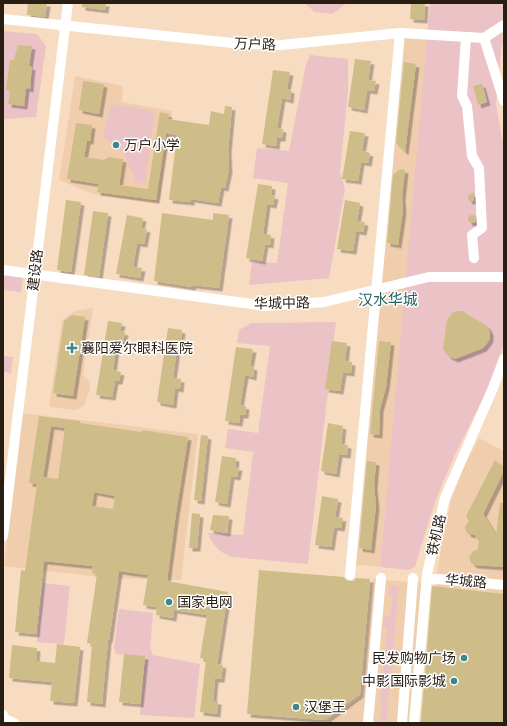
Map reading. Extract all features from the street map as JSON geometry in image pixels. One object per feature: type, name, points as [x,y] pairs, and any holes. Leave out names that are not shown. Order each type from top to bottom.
[{"type":"street","name":"建设路","points":[[3,536],[4,517],[68,3]]},
{"type":"street","name":"万户路","points":[[3,19],[242,44],[281,45],[400,33],[484,38]]},
{"type":"street","points":[[504,25],[484,38],[504,101]]},
{"type":"street","points":[[350,575],[400,33]]},
{"type":"street","points":[[466,37],[462,96],[467,106],[472,156],[479,168],[482,228],[472,235],[474,258]]},
{"type":"street","name":"华城中路","points":[[3,270],[266,306],[324,302],[429,277],[504,277]]},
{"type":"street","name":"铁机路","points":[[414,723],[427,574],[445,498],[493,388],[504,359]]},
{"type":"street","points":[[368,723],[381,578]]},
{"type":"street","points":[[402,723],[413,578]]},
{"type":"street","name":"华城路","points":[[427,580],[438,579],[504,585]]},
{"type":"street","points":[[3,715],[5,719],[14,723]]},
{"type":"shaded area","points":[[304,3],[347,3],[332,14],[315,12]]},
{"type":"shaded area","points":[[430,3],[499,3],[504,7],[502,39],[504,38],[504,48],[502,41],[496,104],[504,149],[504,340],[494,372],[440,490],[415,567],[408,570],[380,567]]},
{"type":"shaded area","points":[[3,31],[37,34],[46,46],[36,117],[3,119]]},
{"type":"shaded area","points":[[400,33],[428,34],[380,567],[351,564]]},
{"type":"shaded area","points":[[310,55],[348,59],[348,91],[340,172],[345,189],[329,278],[249,285],[252,262],[277,263],[288,183],[253,178],[257,148],[289,151],[306,64]]},
{"type":"shaded area","name":"万户小学","points":[[75,76],[123,86],[122,102],[172,111],[159,204],[93,194],[59,180]]},
{"type":"shaded area","points":[[111,104],[155,111],[145,184],[134,182],[134,176],[123,152],[103,137]]},
{"type":"shaded area","points":[[3,275],[23,277],[21,292],[3,290]]},
{"type":"shaded area","name":"襄阳爱尔眼科医院","points":[[93,308],[83,375],[90,382],[90,389],[84,406],[76,410],[49,407],[62,320],[75,311]]},
{"type":"shaded area","points":[[336,322],[308,564],[231,557],[216,548],[208,533],[243,535],[253,452],[225,448],[228,429],[258,433],[270,346],[237,343],[239,330],[251,323]]},
{"type":"shaded area","points":[[3,356],[13,357],[11,373],[3,372]]},
{"type":"shaded area","points":[[22,413],[198,434],[181,580],[108,578],[4,566]]},
{"type":"shaded area","points":[[479,438],[504,451],[504,723],[420,723],[437,572],[450,504],[463,468]]},
{"type":"shaded area","points":[[373,579],[424,583],[411,723],[328,723],[363,696]]},
{"type":"shaded area","points":[[43,583],[70,586],[64,644],[37,642]]},
{"type":"shaded area","points":[[389,585],[399,587],[386,722],[380,721],[382,705],[380,700],[387,629],[383,625],[385,616],[390,617],[393,596],[388,595]]},
{"type":"shaded area","points":[[119,609],[153,613],[150,648],[153,655],[200,664],[194,718],[140,715],[145,657],[116,654],[114,648]]},
{"type":"building","points":[[28,3],[47,3],[45,17],[27,15]]},
{"type":"building","points":[[82,3],[106,3],[105,10],[82,7]]},
{"type":"building","points":[[411,3],[425,3],[424,20],[410,19]]},
{"type":"building","points":[[18,45],[32,46],[29,66],[32,67],[30,89],[26,88],[24,106],[8,104],[10,91],[6,90],[10,60],[14,60]]},
{"type":"building","points":[[355,59],[371,61],[368,80],[376,81],[374,91],[367,90],[364,110],[348,107]]},
{"type":"building","points":[[404,62],[416,64],[405,152],[396,143]]},
{"type":"building","points":[[273,70],[290,72],[287,89],[291,90],[290,100],[282,98],[277,128],[283,129],[282,138],[277,138],[276,146],[262,144]]},
{"type":"building","points":[[83,81],[104,84],[99,114],[79,110]]},
{"type":"building","points":[[482,84],[487,102],[478,105],[473,86]]},
{"type":"building","points":[[225,106],[232,107],[228,150],[229,169],[225,188],[221,187],[218,203],[191,199],[191,202],[169,200],[177,135],[166,133],[156,200],[97,192],[99,184],[67,179],[76,123],[92,125],[90,141],[87,141],[84,157],[104,160],[108,157],[123,159],[119,185],[148,189],[160,112],[169,114],[168,119],[209,125],[211,111],[224,114]]},
{"type":"building","points":[[350,131],[365,133],[362,151],[370,153],[368,163],[361,162],[358,181],[342,179]]},
{"type":"building","points":[[400,169],[405,170],[402,197],[403,210],[398,245],[387,243],[393,175]]},
{"type":"building","points":[[258,184],[272,186],[271,195],[275,196],[273,205],[267,204],[263,234],[271,235],[270,245],[265,244],[262,261],[246,258]]},
{"type":"building","points":[[471,193],[474,193],[474,201],[470,201],[468,199],[468,196]]},
{"type":"building","points":[[66,200],[81,202],[71,272],[57,270]]},
{"type":"building","points":[[345,200],[360,203],[357,221],[365,222],[363,232],[356,231],[353,251],[337,249]]},
{"type":"building","points":[[93,211],[108,213],[99,277],[84,275]]},
{"type":"building","points":[[162,213],[213,220],[213,213],[229,215],[219,288],[193,285],[192,287],[154,281]]},
{"type":"building","points":[[127,215],[143,218],[141,228],[147,229],[144,244],[137,243],[133,267],[142,268],[140,278],[116,274]]},
{"type":"building","points":[[470,215],[474,215],[476,219],[474,223],[470,223],[468,221],[468,217]]},
{"type":"building","points":[[462,311],[487,326],[490,332],[490,338],[483,348],[455,359],[448,356],[443,349],[447,320],[452,313]]},
{"type":"building","name":"襄阳爱尔眼科医院","points":[[72,315],[85,317],[73,396],[53,393],[64,321]]},
{"type":"building","points":[[108,321],[122,323],[120,331],[125,332],[123,342],[117,341],[113,370],[121,372],[119,381],[115,381],[112,397],[96,395]]},
{"type":"building","points":[[168,328],[182,330],[181,339],[185,340],[184,349],[177,348],[173,378],[181,379],[180,389],[175,388],[173,405],[157,402]]},
{"type":"building","points":[[332,341],[347,343],[345,361],[352,362],[351,373],[343,372],[340,391],[325,389]]},
{"type":"building","points":[[379,341],[391,342],[386,387],[380,409],[379,435],[370,434]]},
{"type":"building","points":[[236,347],[253,349],[250,366],[254,367],[253,377],[245,375],[240,405],[246,406],[245,415],[240,415],[239,423],[225,421]]},
{"type":"building","points":[[39,416],[80,421],[80,423],[142,432],[142,430],[188,437],[167,581],[228,592],[217,664],[223,665],[221,679],[215,679],[213,701],[218,701],[217,714],[200,712],[206,659],[200,658],[207,615],[174,610],[173,618],[156,615],[157,607],[143,605],[148,575],[119,571],[108,640],[102,704],[87,702],[92,644],[87,643],[97,574],[92,573],[93,566],[44,561],[36,634],[15,632],[21,570],[25,571],[37,484],[29,483]],"holes":[[[51,426],[65,428],[58,479],[43,477]],[[94,492],[115,496],[113,509],[92,506]]]},
{"type":"building","points":[[328,423],[343,426],[341,444],[348,445],[347,455],[339,454],[336,474],[321,471]]},
{"type":"building","points":[[201,435],[208,436],[201,501],[194,500]]},
{"type":"building","points":[[222,456],[236,458],[235,467],[239,467],[237,477],[231,476],[227,504],[215,502]]},
{"type":"building","points":[[495,460],[504,467],[504,471],[483,514],[496,535],[500,503],[504,503],[504,567],[475,565],[471,563],[469,557],[473,551],[477,550],[479,542],[475,535],[468,534],[465,527],[469,521],[466,516]]},
{"type":"building","points":[[367,461],[376,462],[374,486],[376,506],[371,550],[359,548]]},
{"type":"building","points":[[322,496],[338,499],[335,517],[343,518],[341,528],[334,527],[331,547],[315,545]]},
{"type":"building","points":[[192,513],[200,514],[197,548],[189,548]]},
{"type":"building","points":[[213,515],[229,516],[227,533],[210,530]]},
{"type":"building","points":[[259,570],[344,577],[346,580],[350,581],[353,581],[356,578],[370,579],[360,694],[325,720],[247,714]]},
{"type":"building","name":"民发购物广场","points":[[432,586],[504,594],[504,723],[421,722]]},
{"type":"building","points":[[57,644],[80,647],[74,703],[50,701],[52,682],[9,678],[12,645],[37,648],[36,661],[55,663]]},
{"type":"building","points":[[124,654],[145,656],[140,704],[119,702]]},
{"type":"place","name":"万户小学","points":[[116,145]]},
{"type":"place","name":"襄阳爱尔眼科医院","points":[[72,348]]},
{"type":"place","name":"国家电网","points":[[169,602]]},
{"type":"place","name":"民发购物广场","points":[[464,658]]},
{"type":"place","name":"中影国际影城","points":[[454,681]]},
{"type":"place","name":"汉堡王","points":[[296,707]]},
{"type":"district","name":"汉水华城","points":[[388,299]]}]
